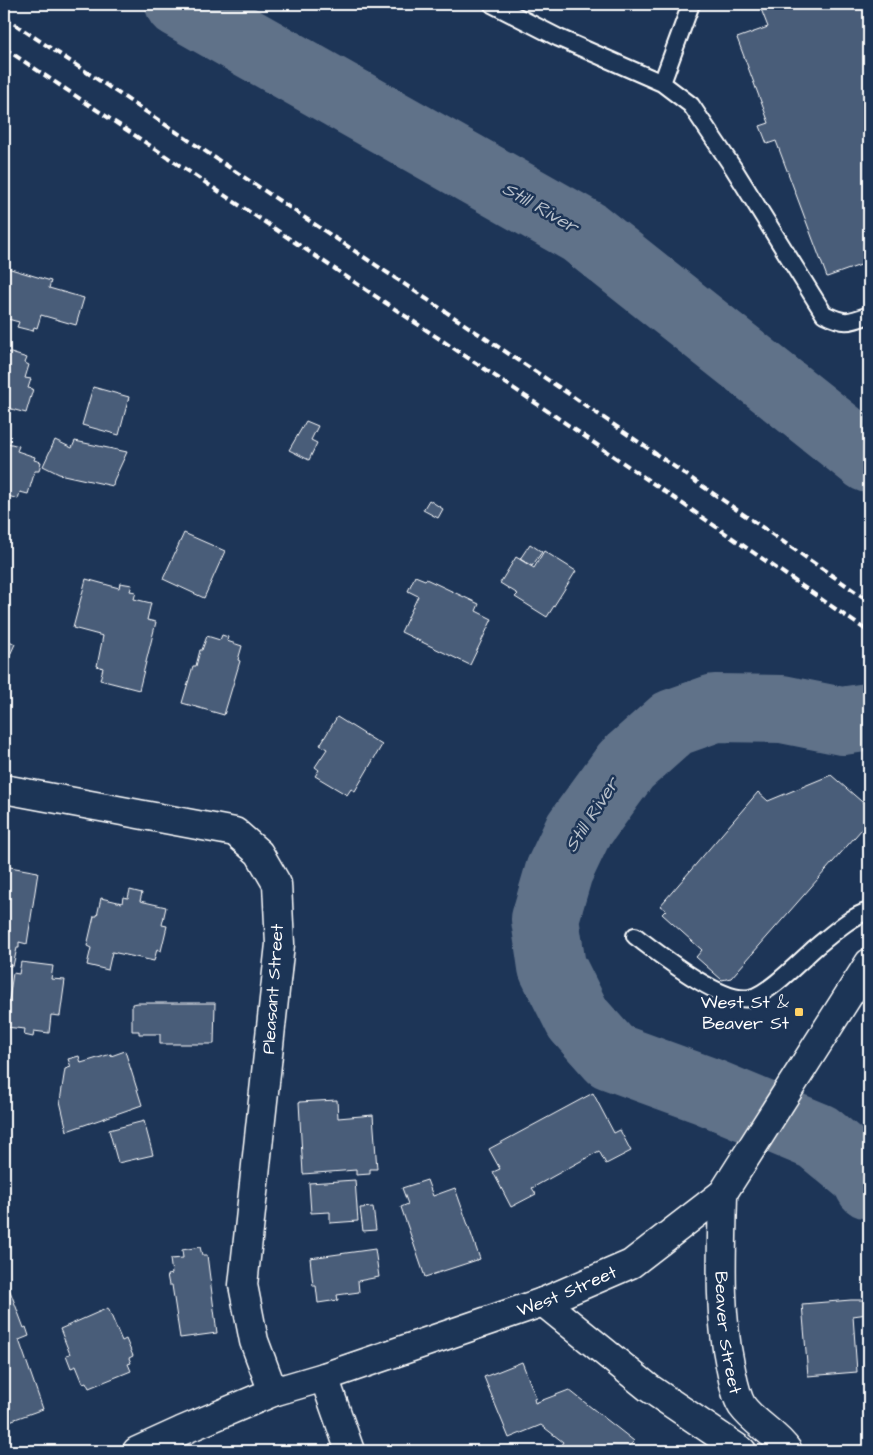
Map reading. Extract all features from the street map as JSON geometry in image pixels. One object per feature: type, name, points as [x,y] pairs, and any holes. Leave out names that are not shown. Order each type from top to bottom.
[{"type":"main road","name":"Pleasant Street","points":[[4,789],[235,832],[259,853],[277,884],[280,944],[244,1285],[254,1341],[273,1392]]},
{"type":"main road","name":"West Street","points":[[137,1451],[273,1392],[324,1377],[543,1302],[631,1264],[730,1182],[804,1066],[866,975]]},
{"type":"main road","name":"Beaver Street","points":[[730,1182],[721,1293],[724,1328],[734,1385],[741,1404],[753,1419],[784,1445],[788,1451]]},
{"type":"main road","points":[[543,1302],[649,1388],[742,1451]]},
{"type":"main road","points":[[324,1377],[350,1451]]},
{"type":"lane","points":[[492,4],[559,38],[662,83],[691,105],[734,169],[824,314],[838,321],[849,322],[869,315]]},
{"type":"lane","points":[[662,83],[691,4]]},
{"type":"lane","points":[[635,936],[682,972],[727,994],[750,998],[769,989],[835,930],[869,911]]},
{"type":"building","points":[[759,4],[869,4],[869,262],[827,277],[776,141],[767,144],[760,126],[769,123],[737,38],[768,27]]},
{"type":"building","points":[[4,267],[51,281],[49,288],[84,298],[76,325],[41,315],[37,328],[34,327],[33,331],[17,327],[19,322],[4,318]]},
{"type":"building","points":[[8,352],[27,358],[25,363],[29,365],[25,378],[31,379],[28,388],[33,389],[26,413],[4,407],[4,357],[7,358]]},
{"type":"building","points":[[93,387],[129,397],[119,435],[82,425]]},
{"type":"building","points":[[306,421],[318,426],[311,440],[317,443],[309,460],[289,450]]},
{"type":"building","points":[[55,440],[72,448],[75,441],[127,452],[113,486],[59,474],[43,466]]},
{"type":"building","points":[[4,442],[19,446],[17,451],[35,457],[34,460],[41,462],[39,471],[35,471],[28,494],[20,492],[18,499],[5,495]]},
{"type":"building","points":[[429,500],[443,509],[438,518],[423,510]]},
{"type":"building","points":[[184,533],[225,551],[204,598],[163,579]]},
{"type":"building","points":[[530,544],[542,552],[532,566],[520,559]]},
{"type":"building","points":[[544,551],[576,571],[547,617],[515,597],[518,594],[500,583],[516,557],[534,568]]},
{"type":"building","points":[[415,576],[426,579],[479,604],[476,611],[492,619],[470,665],[401,632],[418,596],[408,591]]},
{"type":"building","points":[[86,579],[119,588],[120,583],[132,585],[130,591],[136,592],[134,599],[151,603],[147,620],[156,622],[139,690],[100,680],[103,668],[97,666],[103,636],[73,628]]},
{"type":"building","points":[[222,635],[228,637],[227,641],[242,646],[238,660],[240,661],[224,715],[182,703],[193,666],[196,666],[200,650],[202,650],[207,636],[220,640]]},
{"type":"building","points":[[4,638],[15,644],[4,668]]},
{"type":"building","points":[[337,717],[382,745],[355,791],[351,789],[347,795],[315,776],[319,770],[315,767],[327,749],[320,745]]},
{"type":"building","points":[[831,775],[869,808],[869,821],[731,978],[722,980],[696,957],[702,950],[662,914],[666,910],[660,906],[758,792],[768,801]]},
{"type":"building","points":[[4,866],[38,872],[27,944],[19,942],[13,966],[5,965],[7,949],[4,948]]},
{"type":"building","points":[[130,890],[142,893],[140,901],[166,907],[162,925],[167,926],[161,951],[157,949],[154,961],[112,952],[108,970],[87,965],[91,948],[87,946],[94,916],[97,916],[101,898],[122,903],[123,897],[128,898]]},
{"type":"building","points":[[21,962],[53,966],[51,979],[65,980],[60,1016],[51,1015],[49,1033],[34,1031],[33,1037],[24,1035],[25,1029],[5,1027],[13,973],[19,974]]},
{"type":"building","points":[[215,1003],[214,1044],[160,1044],[160,1034],[139,1034],[139,1031],[132,1031],[132,1004]]},
{"type":"building","points":[[125,1051],[142,1105],[67,1131],[60,1101],[65,1069],[71,1067],[68,1059],[79,1056],[81,1063]]},
{"type":"building","points":[[593,1093],[614,1133],[620,1130],[631,1151],[606,1164],[599,1151],[532,1188],[536,1194],[511,1207],[493,1172],[500,1169],[489,1149]]},
{"type":"building","points":[[337,1100],[338,1118],[373,1115],[377,1169],[370,1169],[370,1174],[356,1175],[356,1170],[303,1174],[299,1102]]},
{"type":"building","points":[[144,1121],[153,1155],[118,1163],[109,1130]]},
{"type":"building","points":[[355,1180],[358,1221],[330,1223],[330,1212],[311,1213],[309,1183]]},
{"type":"building","points":[[427,1180],[433,1196],[455,1188],[480,1259],[425,1277],[401,1207],[408,1204],[402,1188]]},
{"type":"building","points":[[373,1207],[376,1230],[363,1231],[360,1208]]},
{"type":"building","points":[[200,1247],[202,1255],[207,1255],[217,1333],[180,1338],[172,1285],[169,1285],[167,1275],[172,1274],[170,1259],[183,1258],[182,1250]]},
{"type":"building","points":[[375,1249],[379,1277],[358,1281],[359,1292],[337,1295],[338,1300],[318,1303],[316,1286],[313,1286],[310,1258]]},
{"type":"building","points":[[4,1275],[24,1328],[26,1327],[29,1336],[19,1340],[43,1409],[4,1423]]},
{"type":"building","points":[[866,1300],[867,1314],[853,1316],[857,1372],[808,1376],[802,1304]]},
{"type":"building","points":[[108,1308],[122,1341],[126,1339],[133,1356],[129,1358],[131,1363],[128,1364],[131,1371],[89,1388],[86,1382],[83,1383],[76,1366],[71,1368],[66,1355],[70,1354],[60,1329]]},
{"type":"building","points":[[522,1362],[536,1398],[534,1399],[535,1403],[569,1390],[634,1441],[625,1451],[557,1451],[563,1442],[541,1425],[509,1438],[484,1377]]},
{"type":"waterway","name":"Still River","points":[[179,4],[583,232],[869,459]]},
{"type":"waterway","name":"Still River","points":[[869,717],[842,721],[782,709],[715,708],[673,723],[626,765],[578,831],[559,871],[545,919],[552,967],[578,1019],[611,1056],[707,1091],[818,1137],[864,1175],[869,1185]]},
{"type":"railway","points":[[4,17],[569,394],[869,601]]},
{"type":"railway","points":[[4,48],[555,416],[869,632]]},
{"type":"place","name":"West St & Beaver St","points":[[799,1012]]}]
